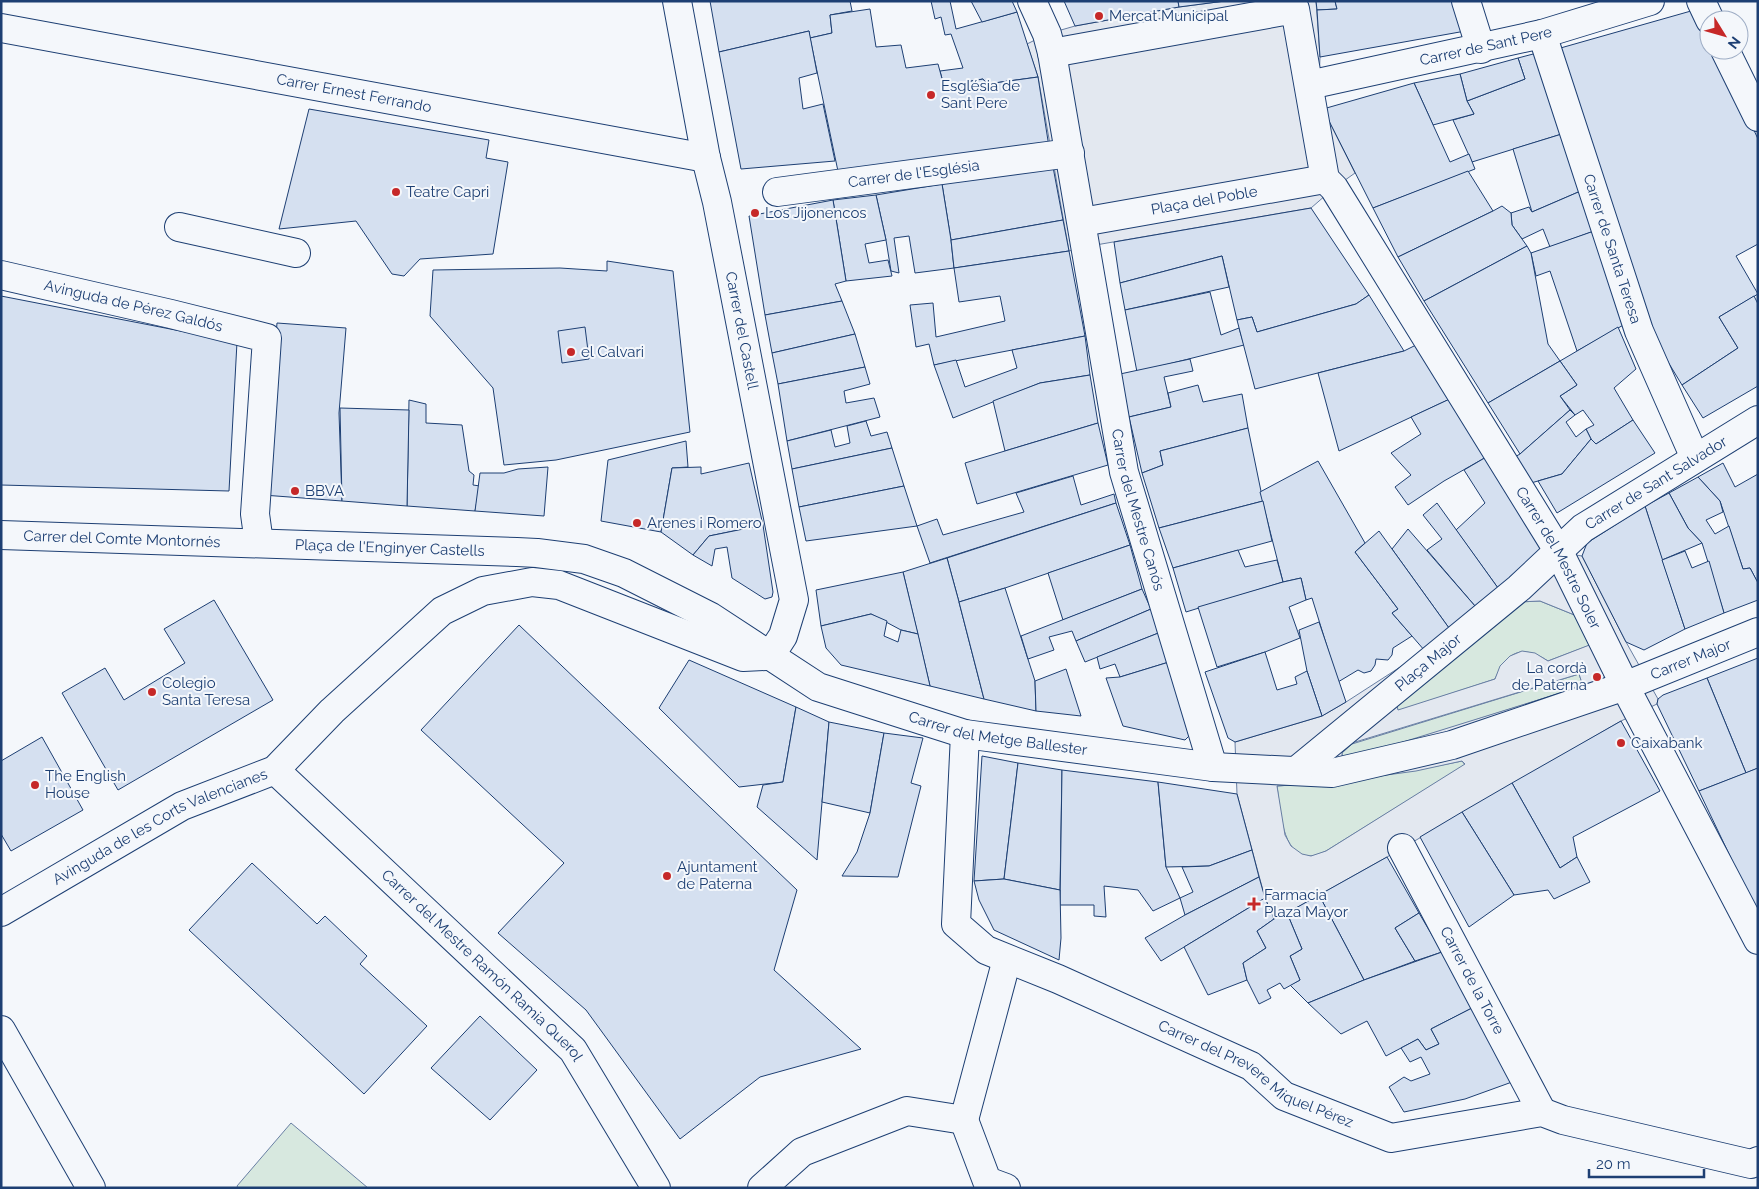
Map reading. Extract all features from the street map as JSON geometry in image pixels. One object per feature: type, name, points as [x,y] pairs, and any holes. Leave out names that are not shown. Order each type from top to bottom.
[{"type":"street","name":"Carrer del Castell","points":[[677,1],[706,158],[717,202],[794,600],[783,636],[770,656]]},
{"type":"street","points":[[1032,1],[1050,44],[1060,155],[1083,235]]},
{"type":"street","points":[[1466,1],[1481,48]]},
{"type":"street","name":"Carrer de Sant Pere","points":[[1314,84],[1542,34],[1650,1]]},
{"type":"street","points":[[1050,44],[1295,9],[1314,84],[1330,183]]},
{"type":"street","name":"Carrer Ernest Ferrando","points":[[1,28],[706,158]]},
{"type":"street","name":"Carrer de Santa Teresa","points":[[1542,34],[1639,331],[1696,458]]},
{"type":"street","points":[[1730,60],[1758,117]]},
{"type":"street","name":"Carrer de l'Església","points":[[777,192],[1060,155]]},
{"type":"street","name":"Plaça del Poble","points":[[1083,235],[1330,183]]},
{"type":"street","name":"Carrer del Mestre Soler","points":[[1330,183],[1559,552],[1625,686],[1758,940]]},
{"type":"street","points":[[179,227],[296,253]]},
{"type":"street","name":"Carrer del Mestre Canós","points":[[1083,235],[1124,472],[1225,768]]},
{"type":"street","name":"Avinguda de Pérez Galdós","points":[[1,275],[266,338],[255,514],[251,542]]},
{"type":"street","name":"Carrer de Sant Salvador","points":[[1559,552],[1582,528],[1758,420]]},
{"type":"street","name":"Carrer del Comte Montornés","points":[[1,535],[251,542]]},
{"type":"street","name":"Plaça de l'Enginyer Castells","points":[[251,542],[537,553]]},
{"type":"street","name":"Plaça Major","points":[[1296,772],[1519,588],[1559,552]]},
{"type":"street","name":"Carrer del Metge Ballester","points":[[537,553],[584,559],[624,573],[711,617],[818,687],[966,734],[1225,768]]},
{"type":"street","name":"Avinguda de les Corts Valencianes","points":[[1,912],[182,806],[275,770],[332,711],[442,611],[483,591],[532,582],[558,585],[743,657],[770,656]]},
{"type":"street","name":"Carrer Major","points":[[1625,686],[1758,632]]},
{"type":"street","points":[[1225,768],[1332,773],[1452,745],[1625,686]]},
{"type":"street","name":"Carrer del Prevere Miquel Pérez","points":[[966,734],[956,924],[986,950],[1058,979],[1251,1066],[1284,1096],[1391,1138],[1542,1112],[1563,1120],[1751,1164],[1758,1161]]},
{"type":"street","name":"Carrer del Mestre Ramón Ramia Querol","points":[[275,770],[573,1050],[652,1187]]},
{"type":"street","name":"Carrer de la Torre","points":[[1402,848],[1542,1112]]},
{"type":"street","points":[[1006,1188],[987,1181],[964,1120],[1007,959]]},
{"type":"street","points":[[1,1030],[91,1188]]},
{"type":"street","points":[[762,1188],[802,1152],[907,1111],[964,1120]]},
{"type":"shaded area","points":[[1225,1],[1316,1],[1320,57],[1319,83],[1323,109],[1355,173],[1311,208],[1069,251],[1038,77],[1027,44],[1047,34],[1075,26],[1179,7]]},
{"type":"shaded area","points":[[1547,550],[1582,556],[1626,642],[1658,699],[1657,704],[1621,721],[1387,857],[1274,919],[1265,898],[1237,794],[1235,742],[1322,716],[1425,651],[1475,606]],"holes":[[[1540,601],[1577,616],[1592,644],[1548,661],[1535,653],[1522,651],[1510,656],[1500,666],[1495,679],[1398,710],[1395,698],[1519,602]],[[1579,674],[1583,686],[1342,761],[1342,753],[1352,743]],[[1462,761],[1465,764],[1326,851],[1311,856],[1302,854],[1291,846],[1285,835],[1277,786],[1335,782],[1416,771]]]},
{"type":"shaded area","points":[[1540,601],[1577,616],[1593,644],[1548,661],[1530,653],[1516,653],[1505,662],[1495,679],[1398,711],[1395,698],[1519,602]]},
{"type":"shaded area","points":[[1579,674],[1583,686],[1342,762],[1342,753],[1352,744]]},
{"type":"shaded area","points":[[1462,761],[1465,765],[1326,851],[1312,856],[1300,854],[1288,840],[1281,817],[1277,786],[1370,777]]},
{"type":"shaded area","points":[[291,1123],[368,1188],[238,1188],[237,1186]]},
{"type":"building","points":[[710,1],[850,1],[852,11],[830,15],[832,33],[810,38],[809,31],[719,52]]},
{"type":"building","points":[[931,1],[950,1],[956,29],[1017,12],[1038,77],[987,84],[983,79],[944,86],[940,71],[963,68],[951,34],[945,35],[941,17],[935,19]]},
{"type":"building","points":[[971,1],[1012,1],[1017,12],[982,22]]},
{"type":"building","name":"Mercat Municipal","points":[[1064,1],[1178,1],[1179,7],[1075,26]]},
{"type":"building","points":[[1178,1],[1225,1],[1179,7]]},
{"type":"building","points":[[1316,1],[1335,1],[1337,9],[1317,10]]},
{"type":"building","points":[[1335,1],[1461,1],[1471,30],[1320,57],[1317,10],[1337,9]]},
{"type":"building","name":"Església de Sant Pere","points":[[870,9],[876,47],[901,45],[906,68],[938,64],[944,86],[983,79],[987,84],[1038,77],[1049,147],[839,176],[810,38],[832,33],[830,15]]},
{"type":"building","points":[[1698,9],[1699,60],[1722,60],[1758,139],[1758,244],[1736,256],[1758,294],[1719,317],[1738,348],[1682,385],[1645,324],[1557,49]]},
{"type":"building","points":[[809,31],[817,73],[799,78],[803,109],[823,104],[835,161],[741,169],[719,52]]},
{"type":"building","points":[[1537,53],[1565,133],[1472,162],[1453,120],[1474,114],[1467,101],[1525,79],[1518,58]]},
{"type":"building","points":[[1518,58],[1525,79],[1467,101],[1460,74]]},
{"type":"building","points":[[1460,74],[1467,101],[1474,114],[1433,125],[1414,83]]},
{"type":"building","points":[[1414,83],[1450,162],[1469,154],[1475,169],[1373,208],[1323,109]]},
{"type":"building","name":"Teatre Capri","points":[[309,109],[489,140],[486,158],[508,162],[493,254],[420,259],[404,276],[392,274],[356,221],[279,229]]},
{"type":"building","points":[[1565,133],[1583,190],[1532,212],[1513,149]]},
{"type":"building","points":[[1053,167],[1063,220],[951,240],[942,184]]},
{"type":"building","points":[[1468,171],[1493,211],[1398,257],[1373,208]]},
{"type":"building","points":[[942,184],[954,268],[915,273],[909,236],[894,238],[899,273],[891,271],[876,195]]},
{"type":"building","points":[[1583,190],[1594,231],[1550,247],[1543,229],[1522,239],[1512,225],[1511,213],[1529,207],[1532,212]]},
{"type":"building","points":[[876,195],[886,240],[865,244],[869,263],[888,260],[892,276],[846,281],[833,200]]},
{"type":"building","points":[[833,200],[846,281],[835,284],[842,301],[765,315],[749,216]]},
{"type":"building","points":[[1502,206],[1511,213],[1512,225],[1527,246],[1424,301],[1398,257]]},
{"type":"building","points":[[1311,208],[1369,295],[1356,304],[1257,332],[1252,317],[1237,320],[1222,256],[1120,283],[1114,242]]},
{"type":"building","points":[[1063,220],[1069,251],[954,268],[951,240]]},
{"type":"building","points":[[1594,231],[1627,323],[1577,351],[1550,271],[1536,276],[1531,253]]},
{"type":"building","points":[[1527,246],[1531,253],[1548,344],[1560,361],[1488,403],[1424,301]]},
{"type":"building","points":[[1069,251],[1085,336],[934,365],[929,344],[916,347],[910,305],[933,303],[936,337],[1005,321],[1000,296],[959,302],[954,268]]},
{"type":"building","points":[[1222,256],[1229,287],[1125,310],[1120,283]]},
{"type":"building","name":"el Calvari","points":[[607,261],[673,271],[690,432],[556,460],[504,465],[493,388],[430,316],[433,270],[560,268],[607,271]]},
{"type":"building","points":[[1210,292],[1221,335],[1239,328],[1244,345],[1137,372],[1125,310]]},
{"type":"building","points":[[1369,295],[1404,351],[1255,389],[1237,320],[1252,317],[1257,332],[1356,304]]},
{"type":"building","points":[[1,296],[237,342],[229,491],[1,485]]},
{"type":"building","points":[[1754,296],[1758,304],[1758,386],[1703,418],[1682,385],[1738,348],[1719,317]]},
{"type":"building","points":[[842,301],[855,334],[772,353],[765,315]]},
{"type":"building","points":[[277,323],[346,328],[339,413],[342,501],[263,495]]},
{"type":"building","points":[[585,327],[589,359],[562,363],[558,331]]},
{"type":"building","points":[[1618,327],[1636,369],[1614,388],[1633,420],[1596,444],[1586,429],[1594,425],[1583,410],[1575,415],[1560,396],[1577,385],[1560,361]]},
{"type":"building","points":[[855,334],[865,367],[778,384],[772,353]]},
{"type":"building","points":[[1085,336],[1090,375],[1040,383],[953,418],[934,365],[956,360],[965,387],[1017,368],[1012,350]]},
{"type":"building","points":[[1420,343],[1454,397],[1339,451],[1318,373],[1404,351]]},
{"type":"building","points":[[1190,359],[1193,371],[1164,377],[1171,407],[1129,417],[1120,374]]},
{"type":"building","points":[[1560,361],[1577,385],[1560,396],[1570,410],[1520,454],[1488,403]]},
{"type":"building","points":[[865,367],[870,384],[844,391],[846,403],[874,398],[880,417],[787,441],[778,384]]},
{"type":"building","points":[[1090,375],[1098,423],[1005,451],[993,401],[1040,383]]},
{"type":"building","points":[[1198,385],[1203,402],[1242,394],[1248,428],[1160,451],[1163,465],[1142,473],[1129,417],[1171,407],[1168,393]]},
{"type":"building","points":[[1454,397],[1488,456],[1444,481],[1408,505],[1395,487],[1411,475],[1391,453],[1421,434],[1411,417]]},
{"type":"building","points":[[409,400],[426,404],[426,423],[462,425],[469,471],[474,475],[473,485],[480,486],[475,511],[407,506]]},
{"type":"building","points":[[340,408],[409,410],[407,506],[342,501]]},
{"type":"building","points":[[1570,410],[1575,415],[1566,422],[1576,437],[1586,429],[1591,439],[1562,474],[1531,483],[1513,458]]},
{"type":"building","points":[[1633,420],[1655,453],[1557,513],[1538,481],[1562,474],[1591,439],[1596,444]]},
{"type":"building","points":[[866,421],[871,436],[887,432],[892,448],[792,469],[787,441],[831,430],[835,447],[850,443],[847,426]]},
{"type":"building","points":[[1098,423],[1108,465],[977,504],[965,463]]},
{"type":"building","points":[[1248,428],[1263,501],[1159,528],[1142,473],[1163,465],[1160,451]]},
{"type":"building","points":[[686,441],[688,467],[672,468],[661,532],[601,521],[608,460]]},
{"type":"building","points":[[892,448],[904,486],[799,507],[792,469]]},
{"type":"building","points":[[1488,456],[1547,550],[1498,588],[1456,530],[1485,503],[1464,470]]},
{"type":"building","points":[[1318,461],[1365,543],[1355,552],[1398,609],[1392,613],[1412,636],[1393,648],[1392,655],[1388,660],[1376,659],[1371,671],[1364,673],[1358,670],[1338,682],[1312,598],[1306,600],[1301,578],[1283,582],[1260,492]]},
{"type":"building","points":[[749,463],[763,525],[709,536],[693,555],[661,532],[672,468],[701,467],[701,474]]},
{"type":"building","points":[[1723,463],[1735,487],[1758,474],[1758,583],[1750,568],[1743,569],[1720,501],[1698,477]]},
{"type":"building","points":[[548,467],[544,516],[475,511],[480,473],[504,473],[518,469]]},
{"type":"building","points":[[1073,476],[1081,505],[1114,494],[1116,503],[930,563],[917,526],[937,519],[943,535],[1024,512],[1016,493]]},
{"type":"building","points":[[1698,477],[1720,501],[1723,512],[1706,520],[1715,534],[1729,526],[1743,569],[1750,568],[1758,583],[1758,600],[1724,613],[1702,543],[1688,528],[1669,493]]},
{"type":"building","points":[[904,486],[917,526],[806,541],[799,507]]},
{"type":"building","points":[[1669,493],[1688,528],[1702,543],[1662,560],[1645,506]]},
{"type":"building","points":[[1263,501],[1272,541],[1173,568],[1159,528]]},
{"type":"building","points":[[1116,503],[1130,545],[959,602],[947,558]]},
{"type":"building","points":[[1437,503],[1498,588],[1475,606],[1427,550],[1442,539],[1423,515]]},
{"type":"building","points":[[1645,506],[1685,629],[1644,650],[1626,642],[1582,556],[1587,543]]},
{"type":"building","points":[[763,525],[773,592],[772,597],[765,599],[732,578],[727,547],[715,549],[712,566],[693,555],[709,536]]},
{"type":"building","points":[[1408,529],[1475,606],[1449,628],[1392,549]]},
{"type":"building","points":[[1379,531],[1449,628],[1425,651],[1392,613],[1398,609],[1355,552]]},
{"type":"building","points":[[1130,545],[1142,589],[1063,620],[1048,573]]},
{"type":"building","points":[[1238,550],[1245,567],[1277,560],[1283,582],[1186,612],[1173,568]]},
{"type":"building","points":[[1685,551],[1692,568],[1709,561],[1724,613],[1685,629],[1662,560]]},
{"type":"building","points":[[947,558],[984,699],[930,686],[903,572]]},
{"type":"building","points":[[903,572],[918,634],[901,630],[871,614],[821,626],[816,590]]},
{"type":"building","points":[[1301,578],[1306,600],[1289,607],[1300,638],[1265,652],[1217,667],[1198,607]]},
{"type":"building","points":[[1005,588],[1035,681],[1036,711],[984,699],[959,602]]},
{"type":"building","points":[[1142,589],[1151,609],[1076,641],[1072,631],[1049,637],[1054,650],[1028,659],[1021,636]]},
{"type":"building","points":[[214,600],[273,700],[118,790],[62,693],[105,668],[124,700],[185,663],[164,629]]},
{"type":"building","points":[[1151,609],[1161,632],[1085,662],[1076,641]]},
{"type":"building","points":[[871,614],[887,621],[884,636],[898,642],[901,630],[918,634],[930,686],[841,665],[826,648],[821,626]]},
{"type":"building","points":[[1319,622],[1346,702],[1322,716],[1307,671],[1299,630]]},
{"type":"building","name":"Ajuntament de Paterna","points":[[519,625],[797,890],[774,970],[861,1049],[760,1077],[680,1139],[586,1010],[498,933],[564,863],[421,730]]},
{"type":"building","points":[[1161,632],[1169,662],[1120,677],[1115,664],[1100,669],[1097,657]]},
{"type":"building","points":[[1265,652],[1277,690],[1297,684],[1295,677],[1307,671],[1322,716],[1235,742],[1228,738],[1205,672]]},
{"type":"building","points":[[1758,658],[1758,768],[1746,773],[1707,678]]},
{"type":"building","points":[[689,660],[796,707],[783,782],[739,787],[659,708]]},
{"type":"building","points":[[1169,662],[1189,736],[1185,740],[1123,726],[1106,678],[1120,677]]},
{"type":"building","points":[[1066,669],[1081,716],[1036,711],[1035,681]]},
{"type":"building","points":[[1707,678],[1746,773],[1699,791],[1657,704],[1658,699],[1663,695]]},
{"type":"building","points":[[796,707],[829,722],[817,860],[757,807],[763,785],[783,782]]},
{"type":"building","points":[[1621,721],[1660,791],[1573,837],[1577,857],[1560,868],[1512,783]]},
{"type":"building","points":[[829,722],[884,733],[870,813],[822,802]]},
{"type":"building","points":[[884,733],[923,738],[911,783],[921,786],[898,877],[842,876],[857,852],[870,813]]},
{"type":"building","name":"The English House","points":[[42,737],[83,810],[11,851],[1,834],[1,761]]},
{"type":"building","points":[[982,756],[1018,763],[1004,879],[974,881]]},
{"type":"building","points":[[1018,763],[1062,770],[1060,890],[1004,879]]},
{"type":"building","points":[[1758,768],[1758,915],[1699,791]]},
{"type":"building","points":[[1062,770],[1158,782],[1166,867],[1180,898],[1153,911],[1138,890],[1104,886],[1106,917],[1094,916],[1094,905],[1060,905]]},
{"type":"building","points":[[1158,782],[1237,794],[1252,850],[1209,866],[1166,867]]},
{"type":"building","points":[[1512,783],[1560,868],[1577,857],[1590,882],[1554,899],[1548,890],[1514,895],[1462,812]]},
{"type":"building","points":[[1462,812],[1514,895],[1469,927],[1420,837]]},
{"type":"building","points":[[1252,850],[1259,877],[1185,915],[1180,898],[1193,892],[1182,867],[1209,866]]},
{"type":"building","points":[[1387,857],[1419,913],[1395,928],[1415,961],[1364,980],[1319,895]]},
{"type":"building","points":[[252,863],[317,924],[325,916],[367,956],[360,964],[427,1026],[364,1094],[189,930]]},
{"type":"building","points":[[1259,877],[1265,898],[1161,961],[1145,938],[1185,915]]},
{"type":"building","points":[[1004,879],[1060,890],[1061,938],[1059,960],[994,930],[979,900],[974,881]]},
{"type":"building","points":[[1319,895],[1364,980],[1308,1003],[1290,985],[1300,980],[1290,956],[1302,949],[1287,913]]},
{"type":"building","points":[[1265,898],[1274,919],[1257,931],[1266,948],[1243,963],[1247,980],[1208,995],[1184,947]]},
{"type":"building","points":[[1287,913],[1302,949],[1290,956],[1300,980],[1284,989],[1280,983],[1267,990],[1271,998],[1259,1004],[1247,980],[1243,963],[1266,948],[1257,931],[1274,919]]},
{"type":"building","points":[[1419,913],[1442,952],[1415,961],[1395,928]]},
{"type":"building","points":[[1442,952],[1472,1008],[1431,1029],[1439,1044],[1426,1050],[1418,1039],[1386,1056],[1367,1021],[1341,1034],[1308,1003],[1364,980]]},
{"type":"building","points":[[1472,1008],[1512,1082],[1465,1099],[1404,1112],[1389,1087],[1404,1077],[1411,1081],[1430,1074],[1421,1057],[1410,1062],[1401,1048],[1418,1039],[1426,1050],[1439,1044],[1431,1029]]},
{"type":"building","points":[[480,1016],[537,1070],[490,1120],[431,1068]]},
{"type":"place","name":"Mercat Municipal","points":[[1099,16]]},
{"type":"place","name":"Església de Sant Pere","points":[[931,95]]},
{"type":"place","name":"Teatre Capri","points":[[396,192]]},
{"type":"place","name":"Los Jijonencos","points":[[755,213]]},
{"type":"place","name":"el Calvari","points":[[571,352]]},
{"type":"place","name":"BBVA","points":[[295,491]]},
{"type":"place","name":"Arenes i Romero","points":[[637,523]]},
{"type":"place","name":"La cordà de Paterna","points":[[1597,677]]},
{"type":"place","name":"Colegio Santa Teresa","points":[[152,692]]},
{"type":"place","name":"Caixabank","points":[[1621,743]]},
{"type":"place","name":"The English House","points":[[35,785]]},
{"type":"place","name":"Ajuntament de Paterna","points":[[667,876]]},
{"type":"place","name":"Farmacia Plaza Mayor","points":[[1254,904]]}]
